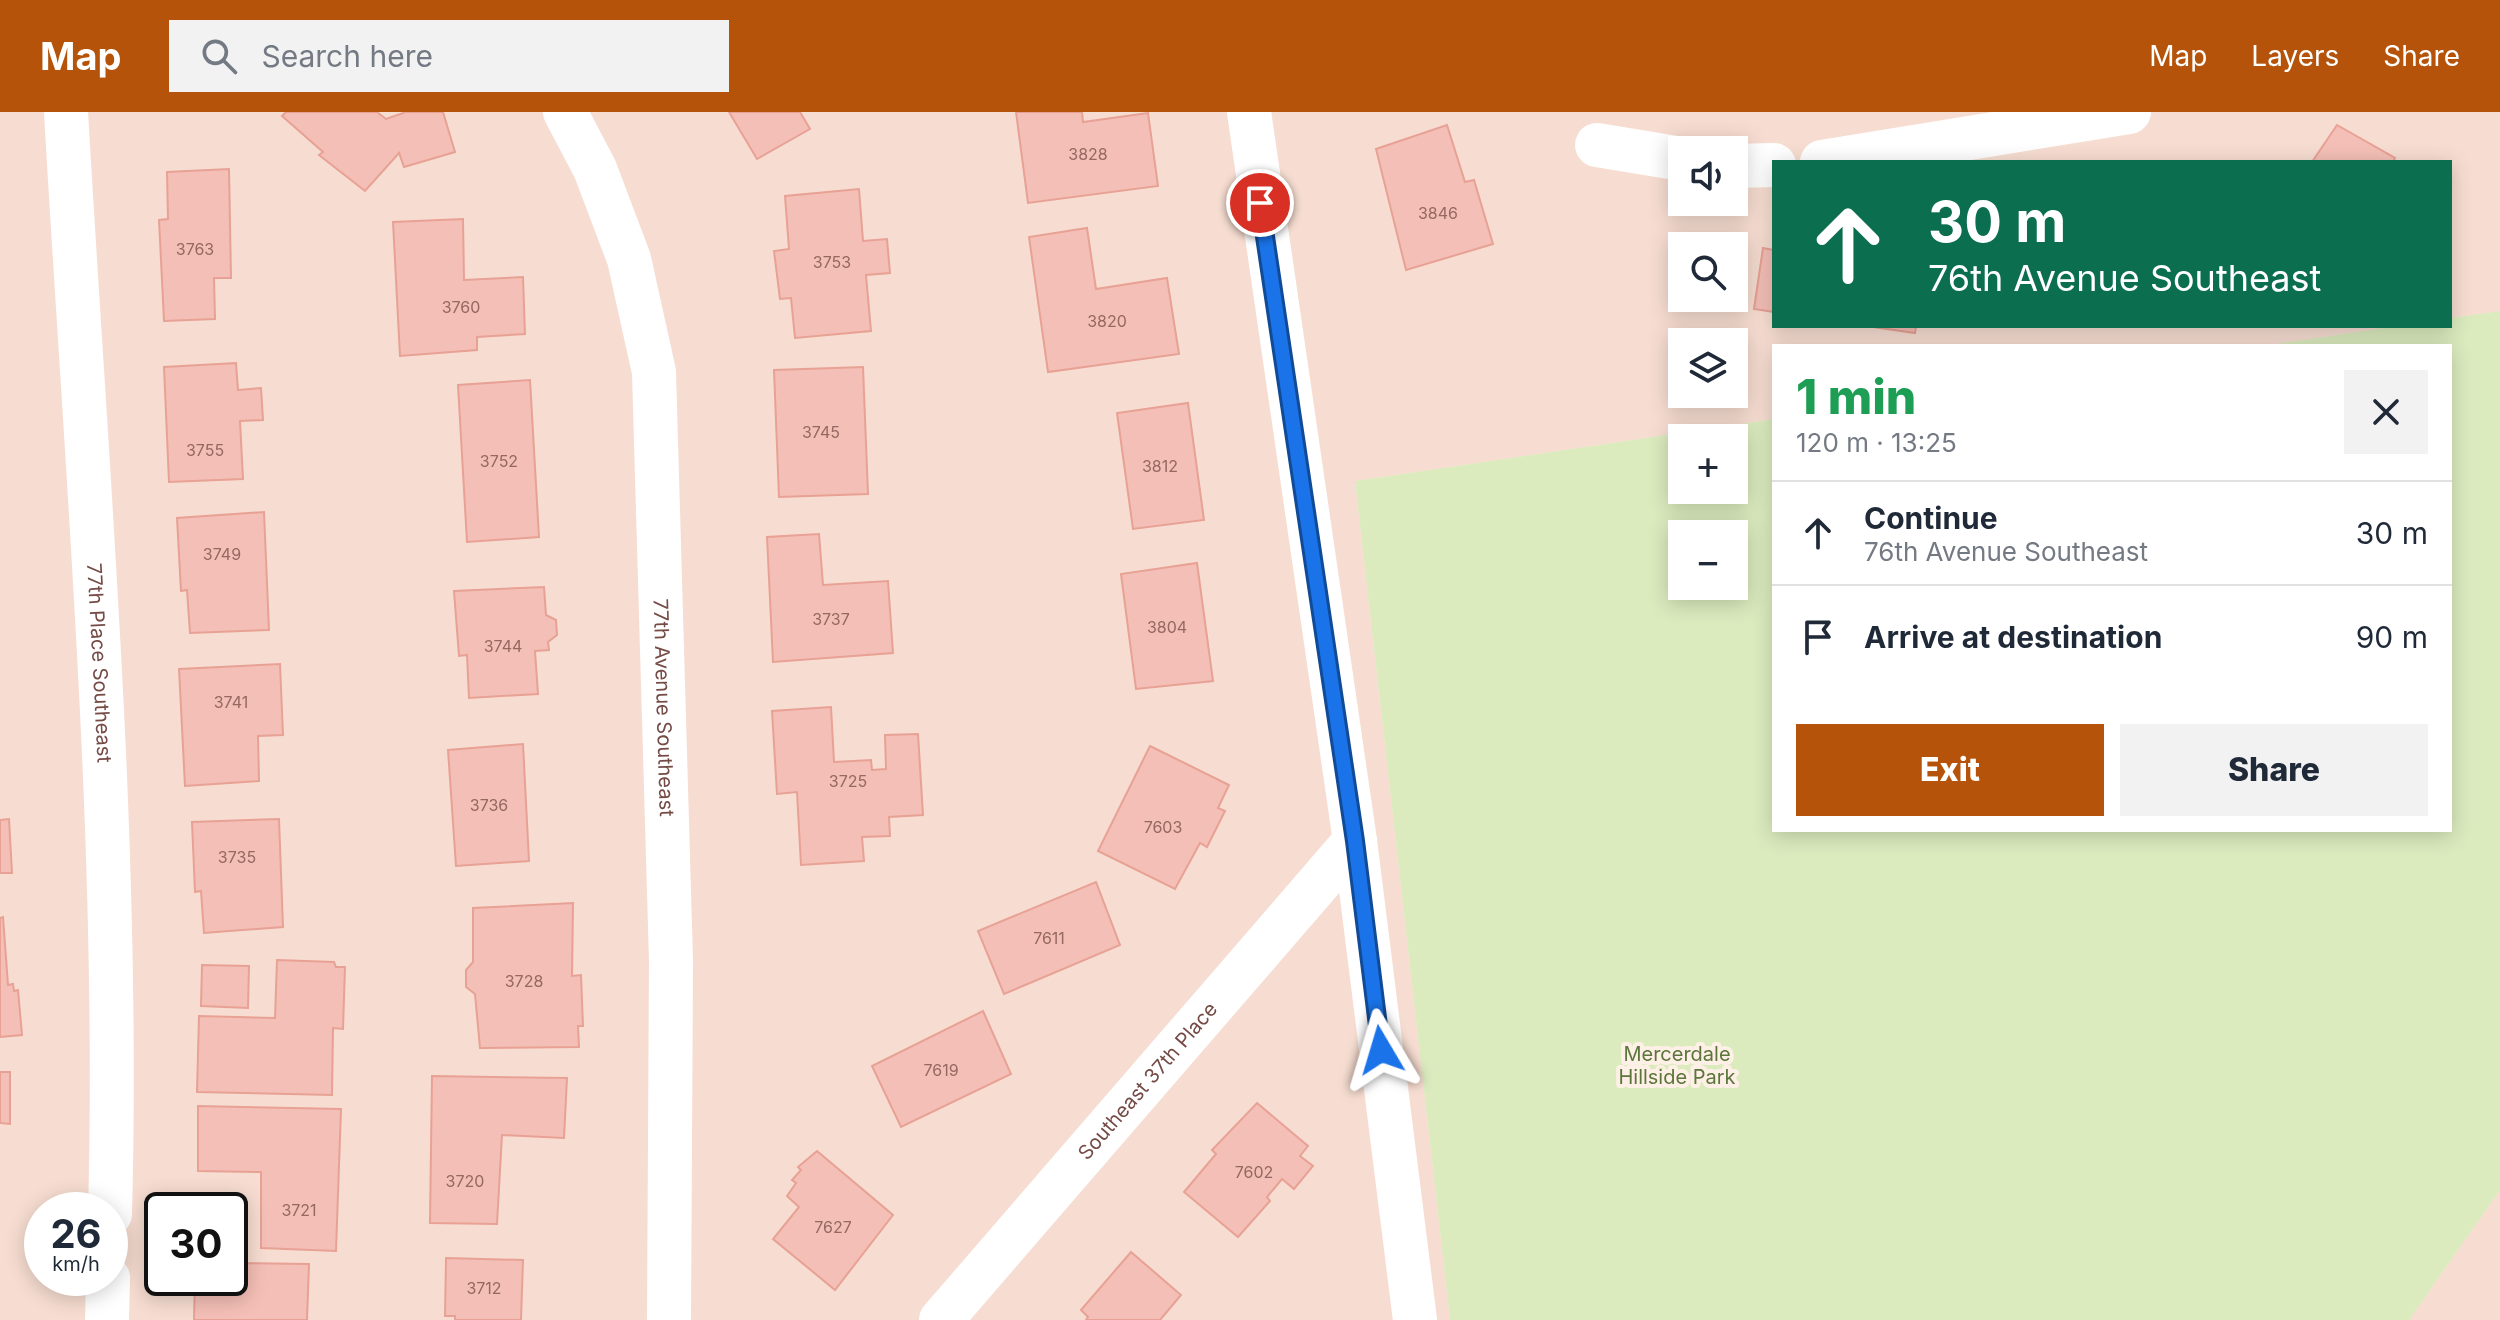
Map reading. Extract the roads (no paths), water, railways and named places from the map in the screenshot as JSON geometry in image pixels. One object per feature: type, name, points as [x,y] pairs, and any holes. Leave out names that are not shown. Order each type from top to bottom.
[{"type":"street","name":"77th Place Southeast","points":[[66,112],[105,799],[114,1059],[111,1192]]},
{"type":"street","name":"77th Avenue Southeast","points":[[565,112],[595,169],[629,259],[654,372],[671,961],[669,1320]]},
{"type":"street","points":[[1249,112],[1355,841],[1415,1320]]},
{"type":"street","points":[[1834,160],[2129,112]]},
{"type":"street","points":[[1597,145],[1668,157]]},
{"type":"street","points":[[1748,166],[1772,165]]},
{"type":"street","name":"Southeast 37th Place","points":[[941,1320],[1355,841]]},
{"type":"street","points":[[107,1320],[108,1296]]},
{"type":"park label","name":"Mercerdale Hillside Park","points":[[1677,1066]]}]
